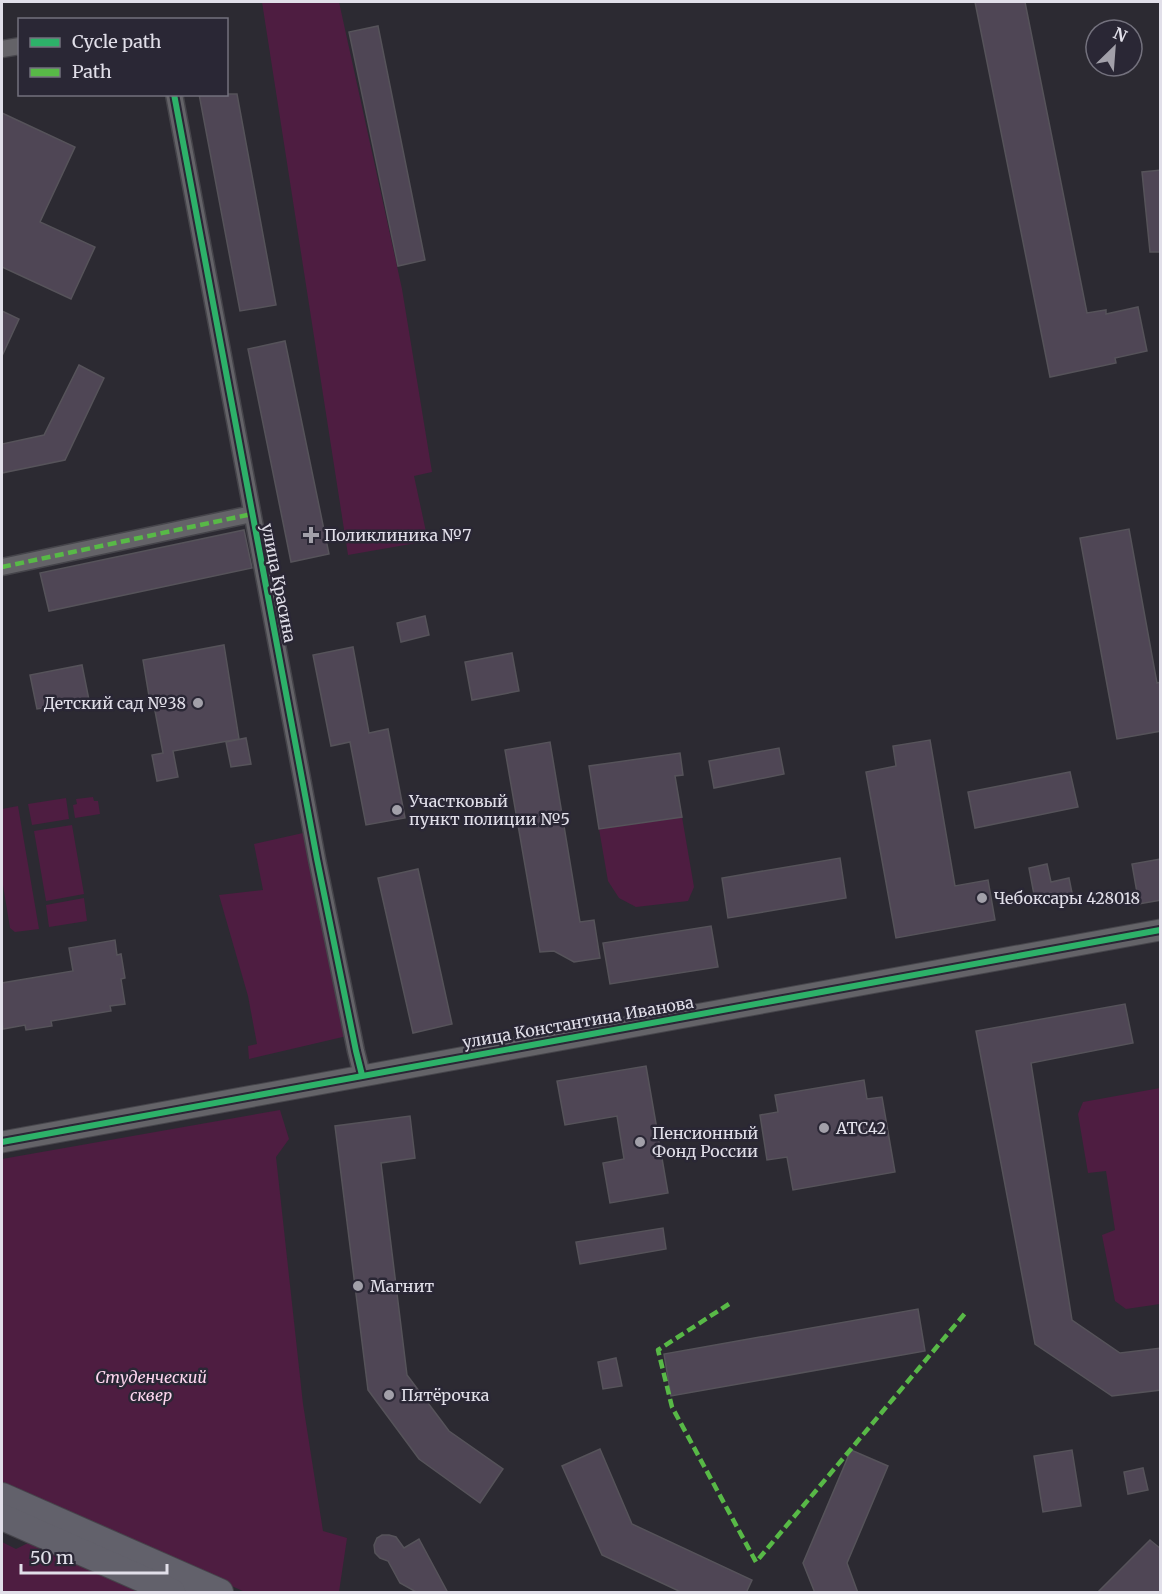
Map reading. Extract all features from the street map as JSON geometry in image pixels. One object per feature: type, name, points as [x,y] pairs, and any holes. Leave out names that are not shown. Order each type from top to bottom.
[{"type":"main road","points":[[2,1496],[220,1593]]},
{"type":"main road","points":[[2,1517],[172,1593]]},
{"type":"street","points":[[2,49],[18,46]]},
{"type":"street","name":"улица Красина","points":[[174,96],[317,859],[362,1076]]},
{"type":"street","points":[[2,567],[252,514]]},
{"type":"street","name":"улица Константина Иванова","points":[[2,1142],[1161,930]]},
{"type":"green space","points":[[262,2],[339,2],[402,289],[432,472],[414,476],[428,541],[348,555]]},
{"type":"green space","points":[[93,797],[94,801],[98,801],[100,814],[75,818],[73,805],[77,804],[76,799]]},
{"type":"green space","points":[[66,798],[69,819],[32,825],[28,804]]},
{"type":"green space","points":[[18,806],[39,929],[15,932],[10,928],[2,879],[2,809]]},
{"type":"green space","points":[[682,817],[694,887],[688,901],[636,907],[619,898],[608,881],[599,829]]},
{"type":"green space","points":[[72,825],[84,894],[46,901],[34,831]]},
{"type":"green space","points":[[303,833],[347,1036],[249,1059],[248,1046],[257,1044],[248,996],[219,895],[263,890],[254,844]]},
{"type":"green space","points":[[84,898],[87,921],[49,927],[46,905]]},
{"type":"green space","points":[[1160,1088],[1160,1304],[1126,1309],[1115,1301],[1102,1235],[1115,1230],[1106,1171],[1088,1173],[1078,1114],[1083,1102]]},
{"type":"green space","name":"Студенческий сквер","points":[[280,1110],[289,1139],[276,1157],[303,1404],[323,1531],[347,1538],[339,1592],[245,1592],[2,1483],[2,1159]]},
{"type":"green space","points":[[32,1541],[148,1592],[2,1592],[2,1542],[16,1549]]},
{"type":"building","points":[[975,2],[1025,2],[1087,313],[1106,310],[1106,314],[1138,307],[1147,351],[1115,358],[1116,363],[1050,377]]},
{"type":"building","points":[[378,26],[425,260],[398,266],[349,32]]},
{"type":"building","points":[[237,94],[276,305],[240,311],[199,96]]},
{"type":"building","points":[[2,113],[75,147],[40,222],[95,247],[71,299],[2,267]]},
{"type":"building","points":[[1161,170],[1161,252],[1150,252],[1142,172]]},
{"type":"building","points":[[2,311],[19,319],[2,356]]},
{"type":"building","points":[[285,341],[329,554],[291,562],[248,349]]},
{"type":"building","points":[[79,365],[104,378],[65,460],[2,473],[2,444],[44,435]]},
{"type":"building","points":[[1129,529],[1157,683],[1161,682],[1161,731],[1117,739],[1080,538]]},
{"type":"building","points":[[244,530],[252,568],[49,611],[40,573]]},
{"type":"building","points":[[425,616],[429,635],[401,642],[397,623]]},
{"type":"building","points":[[224,645],[239,739],[173,751],[178,777],[157,781],[152,755],[163,753],[143,660]]},
{"type":"building","points":[[353,647],[369,733],[388,729],[405,818],[366,825],[350,742],[331,746],[313,655]]},
{"type":"building","points":[[512,653],[519,691],[472,700],[465,662]]},
{"type":"building","points":[[82,665],[89,700],[37,709],[30,675]]},
{"type":"building","points":[[246,738],[251,764],[231,767],[226,742]]},
{"type":"building","points":[[930,740],[955,886],[988,880],[995,920],[896,938],[866,772],[896,766],[893,746]]},
{"type":"building","points":[[550,742],[580,922],[594,920],[600,958],[574,962],[554,951],[540,952],[505,750]]},
{"type":"building","points":[[779,748],[784,774],[714,788],[709,761]]},
{"type":"building","points":[[680,753],[683,775],[675,776],[682,817],[599,829],[589,766]]},
{"type":"building","points":[[1070,772],[1078,807],[975,828],[968,792]]},
{"type":"building","points":[[840,858],[846,898],[728,918],[722,878]]},
{"type":"building","points":[[1161,859],[1161,900],[1139,904],[1132,864]]},
{"type":"building","points":[[1047,864],[1051,882],[1069,878],[1073,898],[1036,905],[1029,868]]},
{"type":"building","points":[[418,869],[452,1024],[413,1033],[378,878]]},
{"type":"building","points":[[711,926],[718,967],[610,984],[603,943]]},
{"type":"building","points":[[115,940],[117,955],[121,954],[125,978],[121,979],[125,1004],[110,1006],[111,1011],[51,1021],[52,1026],[26,1030],[25,1025],[3,1029],[2,983],[73,971],[69,948]]},
{"type":"building","points":[[1125,1004],[1133,1043],[1031,1063],[1072,1320],[1120,1353],[1161,1348],[1161,1390],[1112,1396],[1035,1344],[976,1031]]},
{"type":"building","name":"Пенсионный Фонд России","points":[[646,1066],[668,1193],[610,1203],[603,1163],[624,1159],[617,1116],[565,1125],[557,1081]]},
{"type":"building","name":"АТС42","points":[[864,1080],[867,1099],[882,1097],[895,1172],[793,1190],[787,1157],[767,1160],[760,1115],[778,1112],[775,1095]]},
{"type":"building","points":[[410,1116],[415,1158],[381,1163],[407,1375],[449,1431],[503,1469],[480,1503],[419,1459],[368,1390],[335,1126]]},
{"type":"building","points":[[663,1228],[666,1249],[580,1264],[576,1242]]},
{"type":"building","points":[[918,1309],[925,1351],[671,1396],[664,1354]]},
{"type":"building","points":[[616,1358],[622,1386],[603,1389],[598,1362]]},
{"type":"building","points":[[600,1449],[632,1524],[752,1580],[746,1593],[683,1593],[602,1555],[562,1466]]},
{"type":"building","points":[[851,1450],[888,1466],[847,1563],[858,1593],[815,1593],[803,1563]]},
{"type":"building","points":[[1072,1450],[1081,1506],[1043,1512],[1034,1456]]},
{"type":"building","points":[[1143,1468],[1148,1490],[1128,1494],[1124,1472]]},
{"type":"building","points":[[382,1535],[396,1537],[404,1548],[419,1539],[448,1593],[418,1593],[400,1583],[388,1561],[375,1553],[374,1545],[377,1538]]},
{"type":"building","points":[[1150,1540],[1161,1549],[1161,1593],[1097,1593]]},
{"type":"marked path","points":[[2,567],[252,514]]},
{"type":"marked path","points":[[729,1304],[658,1350],[672,1407],[756,1562],[967,1311]]},
{"type":"cycle path","points":[[174,96],[317,859],[362,1075]]},
{"type":"cycle path","points":[[2,1142],[1160,930]]},
{"type":"place","name":"Поликлиника №7","points":[[311,535]]},
{"type":"place","name":"Детский сад №38","points":[[198,703]]},
{"type":"place","name":"Участковый пункт полиции №5","points":[[397,810]]},
{"type":"place","name":"Чебоксары 428018","points":[[982,898]]},
{"type":"place","name":"АТС42","points":[[824,1128]]},
{"type":"place","name":"Пенсионный Фонд России","points":[[640,1142]]},
{"type":"place","name":"Магнит","points":[[358,1286]]},
{"type":"place","name":"Пятёрочка","points":[[389,1395]]}]
